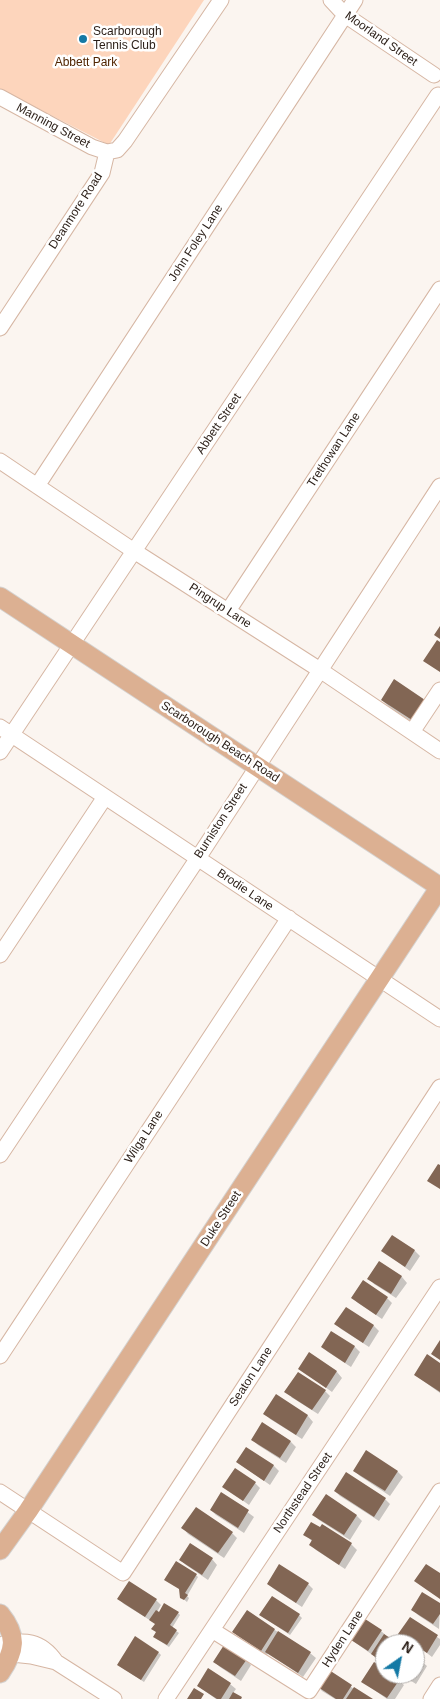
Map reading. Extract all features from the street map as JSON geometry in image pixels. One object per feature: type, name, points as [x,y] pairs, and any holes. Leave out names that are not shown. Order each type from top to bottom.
[{"type":"main road","name":"Scarborough Beach Road","points":[[0,597],[440,887]]},
{"type":"main road","name":"Duke Street","points":[[0,1550],[28,1511],[440,887]]},
{"type":"main road","points":[[0,1614],[10,1628],[0,1673]]},
{"type":"street","points":[[107,152],[117,150],[125,141],[220,0]]},
{"type":"street","name":"Moorland Street","points":[[330,0],[345,15],[437,73]]},
{"type":"street","name":"John Foley Lane","points":[[37,486],[355,0]]},
{"type":"street","name":"Abbett Street","points":[[0,752],[6,731],[72,644],[439,96],[432,86],[437,73]]},
{"type":"street","name":"Manning Street","points":[[0,97],[92,147],[107,152]]},
{"type":"street","name":"Deanmore Road","points":[[0,328],[102,173],[107,152]]},
{"type":"street","name":"Trethowan Lane","points":[[228,611],[440,289]]},
{"type":"street","name":"Pingrup Lane","points":[[0,461],[134,551],[320,670],[440,751]]},
{"type":"street","name":"Burniston Street","points":[[0,1154],[198,858],[440,486]]},
{"type":"street","points":[[412,732],[440,690]]},
{"type":"street","name":"Brodie Lane","points":[[6,731],[440,1019]]},
{"type":"street","points":[[0,955],[105,797]]},
{"type":"street","name":"Wilga Lane","points":[[0,1356],[289,918]]},
{"type":"street","name":"Seaton Lane","points":[[28,1511],[123,1573],[440,1086]]},
{"type":"street","name":"Northstead Street","points":[[166,1699],[440,1287]]},
{"type":"street","name":"Hyden Lane","points":[[212,1630],[309,1692],[440,1491]]},
{"type":"street","points":[[0,1492],[28,1511]]},
{"type":"street","points":[[6,1647],[28,1641],[39,1646],[50,1653],[56,1662],[112,1698]]},
{"type":"street","points":[[431,1699],[440,1685]]},
{"type":"green space","name":"Abbett Park","points":[[0,0],[204,0],[109,145],[0,89]]},
{"type":"building","points":[[440,626],[440,639],[434,635]]},
{"type":"building","points":[[437,640],[440,642],[440,672],[423,661]]},
{"type":"building","points":[[394,679],[425,700],[412,720],[381,700]]},
{"type":"building","points":[[438,1164],[440,1165],[440,1189],[427,1181]]},
{"type":"building","points":[[392,1235],[415,1250],[405,1267],[381,1251]]},
{"type":"building","points":[[379,1261],[402,1276],[391,1294],[367,1279]]},
{"type":"building","points":[[363,1280],[388,1297],[376,1315],[351,1298]]},
{"type":"building","points":[[346,1307],[374,1325],[363,1343],[334,1324]]},
{"type":"building","points":[[331,1331],[355,1346],[345,1363],[321,1347]]},
{"type":"building","points":[[440,1340],[440,1360],[431,1354]]},
{"type":"building","points":[[309,1352],[337,1371],[326,1388],[298,1369]]},
{"type":"building","points":[[427,1354],[440,1363],[440,1392],[414,1375]]},
{"type":"building","points":[[298,1372],[326,1390],[312,1410],[284,1392]]},
{"type":"building","points":[[276,1394],[308,1415],[296,1435],[263,1414]]},
{"type":"building","points":[[262,1422],[291,1441],[280,1458],[251,1440]]},
{"type":"building","points":[[246,1447],[274,1465],[264,1481],[236,1462]]},
{"type":"building","points":[[366,1450],[398,1471],[385,1491],[353,1471]]},
{"type":"building","points":[[235,1468],[256,1482],[243,1501],[222,1487]]},
{"type":"building","points":[[346,1472],[386,1498],[374,1517],[334,1491]]},
{"type":"building","points":[[221,1492],[249,1510],[238,1528],[210,1510]]},
{"type":"building","points":[[326,1494],[357,1515],[344,1535],[312,1515]]},
{"type":"building","points":[[196,1507],[233,1532],[218,1553],[181,1528]]},
{"type":"building","points":[[311,1522],[320,1527],[322,1524],[352,1543],[339,1565],[309,1545],[312,1540],[303,1535]]},
{"type":"building","points":[[190,1543],[213,1558],[202,1575],[179,1560]]},
{"type":"building","points":[[176,1561],[197,1574],[185,1593],[188,1595],[184,1600],[180,1598],[179,1589],[164,1580]]},
{"type":"building","points":[[279,1564],[309,1583],[296,1603],[267,1584]]},
{"type":"building","points":[[426,1564],[440,1573],[440,1599],[414,1581]]},
{"type":"building","points":[[129,1581],[157,1599],[145,1617],[117,1599]]},
{"type":"building","points":[[422,1592],[440,1603],[440,1614],[433,1624],[411,1610]]},
{"type":"building","points":[[272,1596],[300,1614],[288,1633],[259,1615]]},
{"type":"building","points":[[164,1603],[179,1612],[170,1625],[177,1630],[167,1645],[153,1637],[156,1632],[151,1629],[155,1624],[149,1620],[156,1610],[159,1612]]},
{"type":"building","points":[[247,1610],[275,1629],[261,1651],[232,1632]]},
{"type":"building","points":[[362,1617],[382,1630],[379,1634],[375,1634],[375,1640],[368,1651],[348,1638]]},
{"type":"building","points":[[410,1617],[438,1635],[427,1653],[425,1652],[425,1634],[398,1634]]},
{"type":"building","points":[[278,1631],[311,1652],[298,1673],[265,1652]]},
{"type":"building","points":[[135,1636],[159,1652],[141,1680],[117,1665]]},
{"type":"building","points":[[224,1645],[247,1659],[235,1676],[213,1662]]},
{"type":"building","points":[[375,1648],[375,1657],[371,1654]]},
{"type":"building","points":[[374,1662],[375,1684],[397,1684],[387,1698],[361,1682]]},
{"type":"building","points":[[208,1668],[231,1683],[221,1699],[217,1699],[197,1686]]},
{"type":"building","points":[[326,1668],[352,1685],[343,1699],[336,1699],[315,1685]]},
{"type":"building","points":[[354,1687],[373,1699],[346,1699]]},
{"type":"building","points":[[194,1688],[204,1694],[201,1699],[187,1699]]},
{"type":"building","points":[[233,1692],[242,1697],[241,1699],[229,1699]]},
{"type":"place","name":"Scarborough Tennis Club","points":[[83,39]]}]
